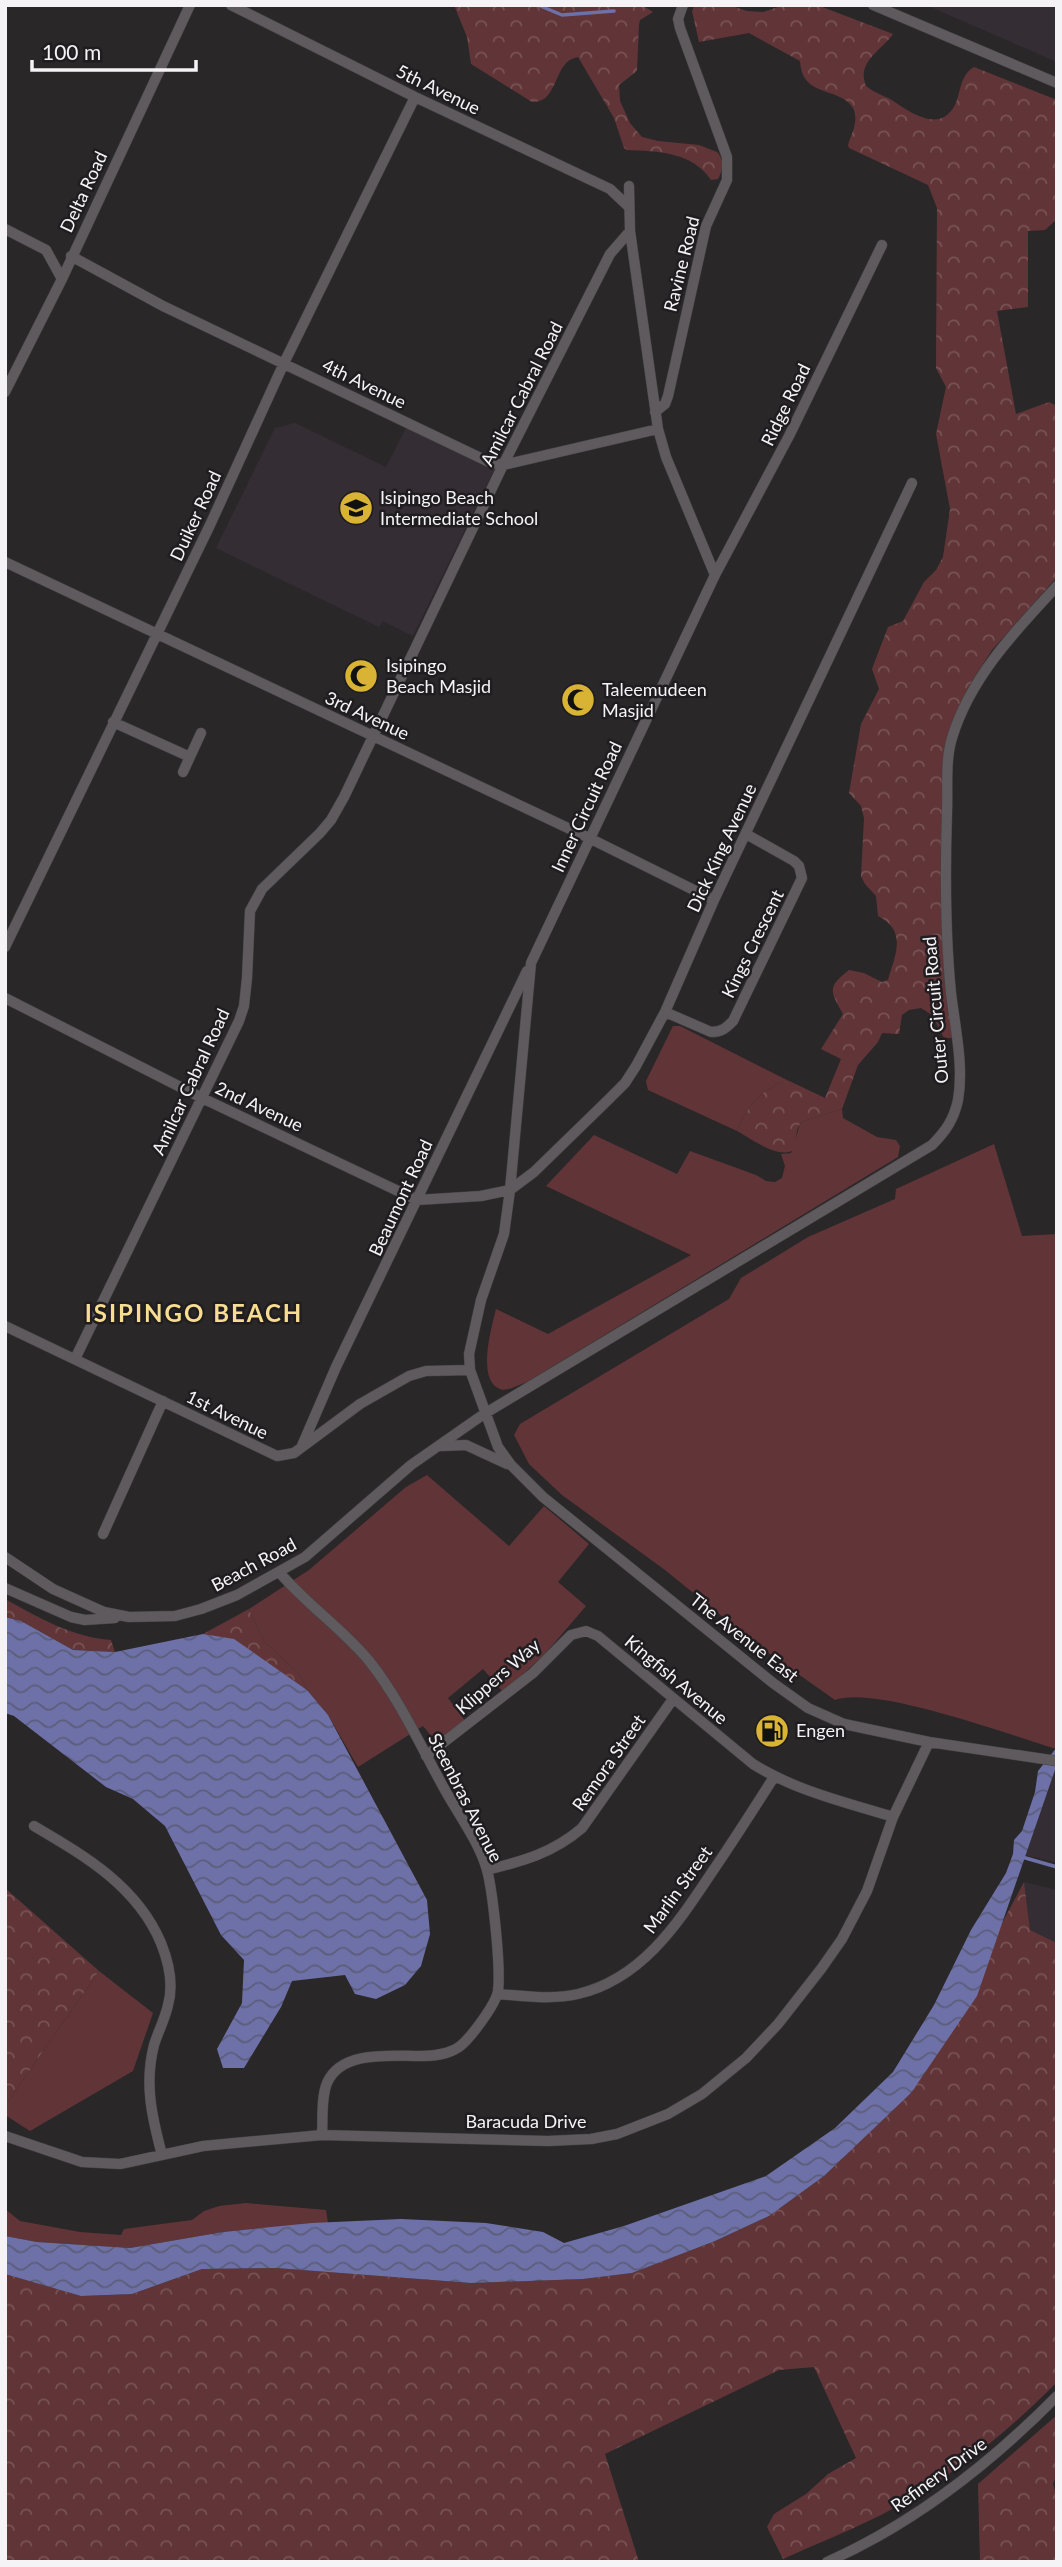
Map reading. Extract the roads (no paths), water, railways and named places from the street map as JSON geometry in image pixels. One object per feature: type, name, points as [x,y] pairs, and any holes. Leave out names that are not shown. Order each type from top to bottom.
[{"type":"street","name":"Delta Road","points":[[5,392],[62,279],[190,5]]},
{"type":"street","name":"5th Avenue","points":[[231,5],[415,97],[610,189],[629,207]]},
{"type":"street","name":"Ravine Road","points":[[655,412],[665,404],[668,396],[706,226],[729,172],[727,157],[680,28],[678,19],[682,5]]},
{"type":"street","points":[[873,5],[1057,83]]},
{"type":"street","name":"Duiker Road","points":[[5,947],[210,525],[284,363],[415,97]]},
{"type":"street","points":[[629,186],[630,231],[658,429],[666,457],[715,575]]},
{"type":"street","points":[[5,229],[46,250],[62,279]]},
{"type":"street","name":"Amilcar Cabral Road","points":[[75,1359],[239,1021],[244,1006],[250,911],[254,900],[331,820],[344,797],[503,465],[610,254],[630,231]]},
{"type":"street","name":"Ridge Road","points":[[715,575],[789,436],[882,246]]},
{"type":"street","name":"4th Avenue","points":[[71,256],[163,306],[489,462],[503,465]]},
{"type":"street","points":[[503,465],[658,429]]},
{"type":"street","name":"Dick King Avenue","points":[[510,1190],[534,1172],[625,1083],[665,1012],[714,900],[912,482]]},
{"type":"street","name":"3rd Avenue","points":[[5,562],[589,838],[714,900]]},
{"type":"street","name":"Inner Circuit Road","points":[[484,1414],[470,1370],[472,1334],[503,1238],[510,1190],[531,963],[715,575]]},
{"type":"street","name":"Outer Circuit Road","points":[[484,1414],[772,1239],[905,1163],[933,1145],[945,1132],[953,1119],[960,1072],[945,923],[948,768],[951,741],[969,693],[1003,647],[1057,586]]},
{"type":"street","points":[[113,722],[190,757]]},
{"type":"street","points":[[183,772],[201,733]]},
{"type":"street","name":"Kings Crescent","points":[[665,1012],[711,1032],[726,1028],[733,1021],[802,878],[799,866],[794,861],[746,834]]},
{"type":"street","name":"Beaumont Road","points":[[301,1448],[336,1367],[531,963]]},
{"type":"street","name":"2nd Avenue","points":[[5,998],[202,1098],[417,1200],[481,1196],[510,1190]]},
{"type":"street","name":"1st Avenue","points":[[5,1326],[272,1455],[283,1457],[301,1448],[360,1404],[409,1376],[426,1371],[470,1370]]},
{"type":"street","points":[[103,1534],[163,1401]]},
{"type":"street","name":"Beach Road","points":[[5,1557],[62,1594],[104,1612],[129,1617],[175,1616],[201,1609],[237,1595],[305,1557],[411,1465],[484,1414]]},
{"type":"street","name":"The Avenue East","points":[[484,1414],[498,1447],[511,1465],[553,1505],[773,1683],[808,1708],[844,1724],[929,1742],[1057,1761]]},
{"type":"street","points":[[440,1446],[466,1446],[511,1465]]},
{"type":"street","name":"Steenbras Avenue","points":[[279,1573],[368,1660],[391,1694],[470,1835],[487,1870],[499,1972],[498,1994]]},
{"type":"street","points":[[5,1588],[71,1618],[85,1620],[129,1617]]},
{"type":"street","name":"Klippers Way","points":[[426,1756],[533,1673],[571,1635],[578,1632],[593,1633]]},
{"type":"street","name":"Kingfish Avenue","points":[[593,1633],[754,1764],[774,1777],[814,1793],[893,1817]]},
{"type":"street","name":"Remora Street","points":[[487,1870],[542,1855],[564,1844],[582,1828],[673,1699]]},
{"type":"street","name":"Baracuda Drive","points":[[5,2136],[60,2156],[95,2164],[120,2164],[203,2146],[322,2135],[548,2141],[591,2139],[617,2134],[668,2115],[721,2081],[762,2041],[800,1996],[851,1922],[875,1872],[893,1817],[929,1742]]},
{"type":"street","name":"Marlin Street","points":[[498,1994],[539,1997],[576,1994],[606,1985],[639,1963],[669,1934],[774,1777]]},
{"type":"street","points":[[34,1826],[95,1864],[121,1885],[143,1912],[166,1956],[170,1972],[169,2005],[154,2045],[148,2080],[152,2116],[162,2155]]},
{"type":"street","points":[[322,2135],[324,2094],[328,2081],[338,2069],[354,2061],[376,2057],[436,2056],[447,2053],[468,2039],[498,1994]]},
{"type":"street","name":"Refinery Drive","points":[[827,2562],[898,2525],[941,2497],[1013,2440],[1057,2396]]},
{"type":"water","points":[[5,1617],[21,1621],[73,1650],[115,1652],[203,1634],[234,1639],[307,1690],[328,1715],[427,1900],[430,1934],[421,1966],[405,1985],[376,1999],[355,1994],[345,1975],[292,1981],[281,2007],[244,2068],[223,2068],[217,2049],[242,2003],[244,1960],[221,1935],[165,1826],[133,1799],[106,1787],[14,1716],[5,1713]]},
{"type":"water","points":[[1057,1747],[1057,1764],[977,1996],[911,2093],[824,2176],[769,2216],[715,2241],[632,2273],[583,2279],[471,2283],[276,2268],[202,2269],[132,2294],[81,2296],[5,2274],[5,2236],[37,2242],[130,2248],[223,2232],[312,2223],[401,2219],[486,2223],[543,2232],[564,2243],[624,2226],[766,2176],[835,2128],[893,2072],[934,2005],[971,1930],[1006,1873],[1013,1854],[1014,1840],[1022,1831],[1035,1792],[1038,1771]]},
{"type":"waterway","points":[[538,5],[562,15],[614,11]]},
{"type":"waterway","points":[[1022,1857],[1057,1867]]},
{"type":"place","name":"Isipingo Beach Intermediate School","points":[[356,508]]},
{"type":"place","name":"Isipingo Beach Masjid","points":[[361,676]]},
{"type":"place","name":"Taleemudeen Masjid","points":[[578,700]]},
{"type":"place","name":"Engen","points":[[772,1731]]},
{"type":"district","name":"ISIPINGO BEACH","points":[[194,1314]]}]
